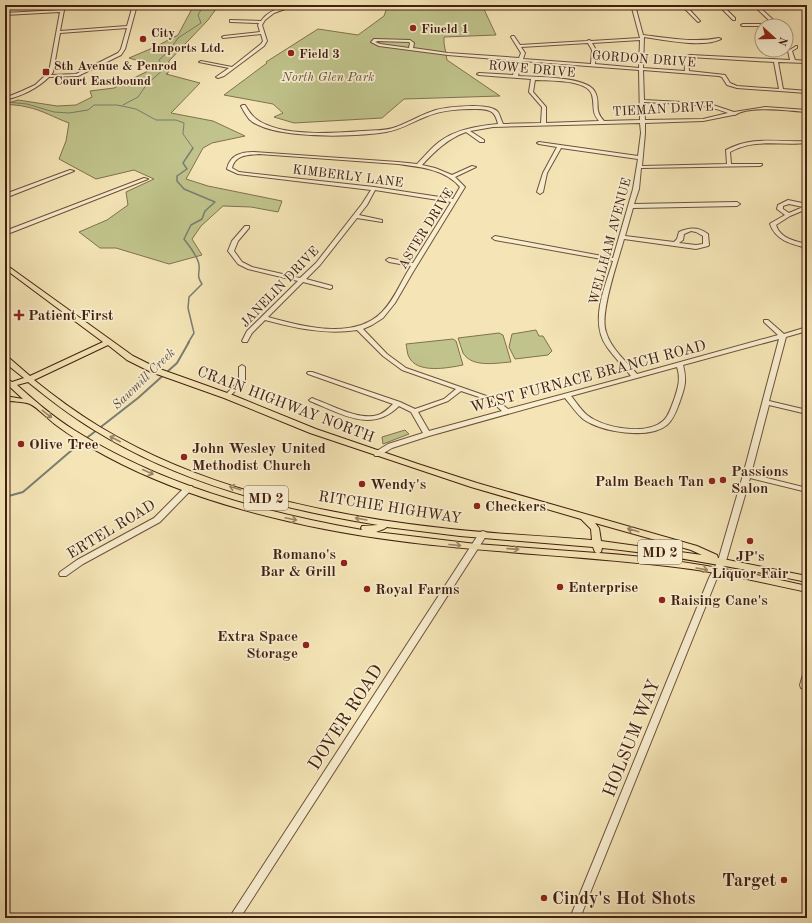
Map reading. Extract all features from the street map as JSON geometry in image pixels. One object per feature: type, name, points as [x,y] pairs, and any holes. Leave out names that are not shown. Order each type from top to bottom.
[{"type":"main road","name":"CRAIN HIGHWAY NORTH","points":[[5,266],[135,361],[154,370],[226,396],[312,432],[377,454],[469,484],[694,548],[722,561]]},
{"type":"main road","points":[[5,391],[9,386],[30,380],[108,342]]},
{"type":"main road","name":"RITCHIE HIGHWAY","points":[[5,358],[30,380],[98,429],[172,466],[240,490],[295,506],[385,523],[441,531],[597,544],[722,561],[807,579]]},
{"type":"main road","name":"RITCHIE HIGHWAY","points":[[5,378],[9,386],[85,440],[142,469],[189,488],[215,498],[273,515],[388,537],[671,563],[807,589]]},
{"type":"main road","points":[[5,398],[33,403]]},
{"type":"main road","points":[[583,516],[595,528],[598,556]]},
{"type":"main road","points":[[342,529],[355,527],[378,529],[385,523]]},
{"type":"main road","points":[[388,537],[390,534],[400,529],[441,531]]},
{"type":"street","points":[[5,99],[34,87],[48,76],[53,67],[63,5]]},
{"type":"street","points":[[48,76],[77,75],[115,57],[123,49],[135,5]]},
{"type":"street","points":[[218,77],[233,68],[264,44],[265,38],[260,27],[262,22],[268,16],[277,11],[302,5]]},
{"type":"street","points":[[614,5],[634,7],[728,5]]},
{"type":"street","points":[[755,5],[769,18]]},
{"type":"street","points":[[720,6],[734,19]]},
{"type":"street","name":"WELLHAM AVENUE","points":[[634,7],[642,37],[642,122],[640,158],[632,206],[601,313],[602,331],[608,346],[636,376]]},
{"type":"street","points":[[685,7],[698,20]]},
{"type":"street","points":[[5,14],[61,11]]},
{"type":"street","points":[[230,21],[262,22]]},
{"type":"street","points":[[743,25],[754,25]]},
{"type":"street","points":[[58,32],[128,27]]},
{"type":"street","points":[[224,37],[262,33]]},
{"type":"street","points":[[513,37],[523,53],[515,77]]},
{"type":"street","points":[[519,46],[642,37],[714,41],[718,39]]},
{"type":"street","name":"GORDON DRIVE","points":[[411,49],[412,43],[410,41],[374,40],[373,42],[379,45],[411,49],[473,56],[724,76],[728,84],[737,87],[807,92]]},
{"type":"street","points":[[589,42],[594,50],[593,65]]},
{"type":"street","points":[[793,62],[790,51],[796,47]]},
{"type":"street","points":[[473,56],[476,49]]},
{"type":"street","points":[[687,72],[687,56],[807,62]]},
{"type":"street","points":[[776,61],[781,90]]},
{"type":"street","points":[[202,62],[233,68]]},
{"type":"street","name":"ROWE DRIVE","points":[[479,74],[579,82],[592,88],[595,92],[596,115],[602,122]]},
{"type":"street","points":[[533,78],[530,92],[546,109],[543,124]]},
{"type":"street","points":[[642,101],[700,103],[711,105],[735,114]]},
{"type":"street","points":[[243,106],[245,112],[257,122],[276,130],[297,134],[385,131],[398,128],[437,111],[472,108],[492,110],[496,113],[501,125]]},
{"type":"street","name":"TIEMAN DRIVE","points":[[418,166],[449,137],[467,130],[501,125],[703,120],[765,108],[807,111]]},
{"type":"street","points":[[787,110],[789,116]]},
{"type":"street","points":[[467,130],[482,141]]},
{"type":"street","points":[[729,165],[728,151],[736,145],[757,141],[807,142]]},
{"type":"street","points":[[539,143],[640,158]]},
{"type":"street","points":[[801,143],[807,148]]},
{"type":"street","points":[[540,192],[545,173],[560,146]]},
{"type":"street","name":"ASTER DRIVE","points":[[238,173],[229,169],[230,162],[237,156],[259,153],[418,166],[453,176],[463,187],[386,312],[375,320],[359,328],[340,330],[304,328],[265,318]]},
{"type":"street","points":[[639,167],[760,165]]},
{"type":"street","points":[[453,176],[474,167]]},
{"type":"street","points":[[5,196],[72,171]]},
{"type":"street","name":"KIMBERLY LANE","points":[[238,173],[374,188],[455,200]]},
{"type":"street","points":[[5,233],[146,179]]},
{"type":"street","name":"JANELIN DRIVE","points":[[245,341],[249,332],[265,318],[318,264],[364,205],[374,188]]},
{"type":"street","points":[[788,215],[780,209],[781,205],[788,202],[807,207]]},
{"type":"street","points":[[632,206],[737,204]]},
{"type":"street","points":[[807,207],[788,215],[773,224],[774,229],[784,239],[807,246]]},
{"type":"street","points":[[355,216],[380,221]]},
{"type":"street","points":[[247,227],[235,241],[231,251],[240,263],[250,268],[330,287]]},
{"type":"street","points":[[622,237],[675,244],[704,246],[707,243],[706,235],[696,230],[687,230],[681,233],[680,240],[675,244]]},
{"type":"street","points":[[495,238],[616,260]]},
{"type":"street","points":[[389,260],[415,265]]},
{"type":"street","points":[[766,321],[783,336]]},
{"type":"street","points":[[359,328],[392,362],[404,369],[493,400],[506,411]]},
{"type":"street","name":"WEST FURNACE BRANCH ROAD","points":[[377,454],[390,446],[506,411],[567,396],[807,329]]},
{"type":"street","name":"HOLSUM WAY","points":[[575,918],[716,571],[722,561],[747,475],[783,336]]},
{"type":"street","points":[[567,396],[585,417],[594,422],[614,428],[636,432],[647,431],[663,424],[670,417],[684,377],[680,365]]},
{"type":"street","points":[[226,396],[242,381],[242,367]]},
{"type":"street","points":[[310,373],[414,411],[427,434]]},
{"type":"street","points":[[414,411],[446,400],[460,389]]},
{"type":"street","points":[[312,400],[370,420],[386,416],[398,404]]},
{"type":"street","points":[[766,402],[807,412]]},
{"type":"street","points":[[747,475],[807,490]]},
{"type":"street","name":"ERTEL ROAD","points":[[63,574],[80,562],[157,520],[189,488]]},
{"type":"street","name":"DOVER ROAD","points":[[234,918],[483,534]]},
{"type":"street","points":[[804,684],[807,673]]},
{"type":"green space","points":[[194,5],[219,5],[208,20],[169,61],[168,73],[166,74],[200,83],[171,113],[213,121],[245,136],[212,143],[203,148],[186,179],[208,186],[282,201],[278,212],[251,207],[223,206],[201,226],[192,239],[202,255],[169,264],[116,248],[100,248],[79,232],[107,220],[128,205],[126,192],[154,179],[134,170],[96,179],[59,159],[66,141],[69,123],[33,108],[5,104],[18,100],[57,106],[76,105],[92,97],[90,91],[114,88],[150,70],[146,63],[129,58],[178,35]]},
{"type":"green space","name":"North Glen Park","points":[[388,5],[482,5],[496,35],[444,37],[447,60],[500,96],[404,99],[382,118],[294,123],[274,117],[283,113],[273,104],[224,95],[267,63],[266,62],[318,29],[358,35],[384,16]]},
{"type":"green space","points":[[536,330],[539,336],[543,336],[552,351],[548,355],[515,359],[509,347],[512,334]]},
{"type":"green space","points":[[499,333],[503,335],[511,362],[485,364],[472,361],[463,353],[458,338]]},
{"type":"green space","points":[[453,339],[456,341],[463,365],[441,368],[426,368],[413,362],[408,356],[406,344]]},
{"type":"green space","points":[[405,430],[409,434],[383,444],[382,437]]},
{"type":"waterway","points":[[123,105],[138,97],[147,84],[164,69],[159,60],[169,51],[178,38],[201,23],[198,15],[204,5]]},
{"type":"waterway","name":"Sawmill Creek","points":[[8,102],[27,104],[54,112],[69,113],[88,110],[94,105],[117,105],[136,109],[156,120],[176,120],[184,123],[183,134],[193,148]]},
{"type":"waterway","name":"Sawmill Creek","points":[[188,343],[194,333],[188,308],[189,297],[202,284],[199,276],[199,265],[197,258],[184,239],[191,225],[202,219],[205,211],[215,202],[184,189],[177,181],[177,176],[187,169],[183,163],[193,148]]},
{"type":"waterway","name":"Sawmill Creek","points":[[5,497],[23,492],[79,444],[138,398],[177,363],[189,342]]},
{"type":"place","name":"Fiueld 1","points":[[413,28]]},
{"type":"place","name":"City Imports Ltd.","points":[[143,39]]},
{"type":"place","name":"Field 3","points":[[291,53]]},
{"type":"place","name":"8th Avenue & Penrod Court Eastbound","points":[[46,72]]},
{"type":"place","name":"Patient First","points":[[19,315]]},
{"type":"place","name":"Olive Tree","points":[[21,444]]},
{"type":"place","name":"John Wesley United Methodist Church","points":[[184,457]]},
{"type":"place","name":"Passions Salon","points":[[723,480]]},
{"type":"place","name":"Palm Beach Tan","points":[[712,481]]},
{"type":"place","name":"Wendy's","points":[[362,484]]},
{"type":"place","name":"Checkers","points":[[477,506]]},
{"type":"place","name":"JP's Liquor Fair","points":[[750,541]]},
{"type":"place","name":"Romano's Bar & Grill","points":[[344,563]]},
{"type":"place","name":"Enterprise","points":[[560,587]]},
{"type":"place","name":"Royal Farms","points":[[367,589]]},
{"type":"place","name":"Raising Cane's","points":[[662,600]]},
{"type":"place","name":"Extra Space Storage","points":[[306,645]]},
{"type":"place","name":"Target","points":[[784,880]]},
{"type":"place","name":"Cindy's Hot Shots","points":[[544,898]]}]
